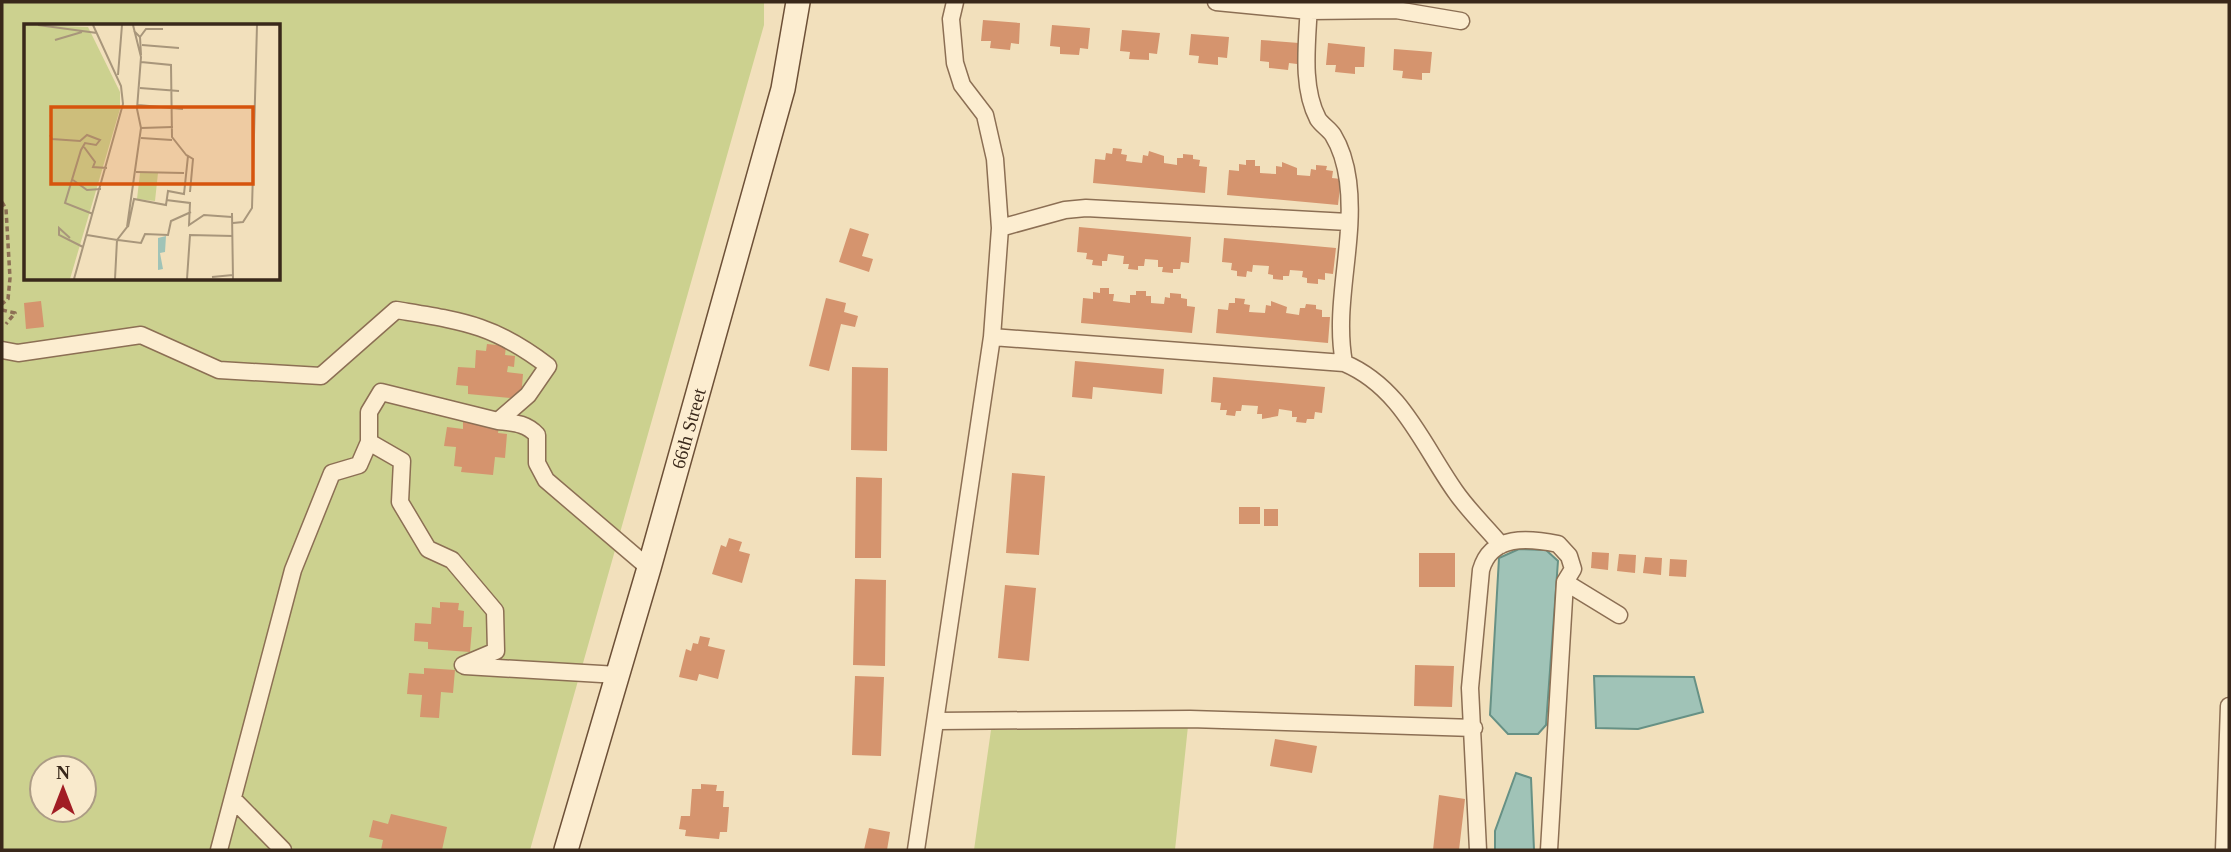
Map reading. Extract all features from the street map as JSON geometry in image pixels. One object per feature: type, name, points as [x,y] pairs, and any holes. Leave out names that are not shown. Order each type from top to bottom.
[{"type":"street","name":"66th Street","points":[[566,850],[649,568],[783,89],[798,2]]},
{"type":"street","points":[[916,850],[992,337],[1000,228],[995,159],[985,115],[962,85],[953,55],[951,19],[955,2]]},
{"type":"street","points":[[1216,2],[1396,10],[1429,13],[1461,21]]},
{"type":"street","points":[[1309,6],[1307,71],[1318,119],[1333,136],[1343,157],[1348,181],[1348,222],[1339,332],[1344,363]]},
{"type":"street","points":[[1000,228],[1065,210],[1086,208],[1348,222]]},
{"type":"street","points":[[2,350],[18,353],[141,335],[219,370],[321,376],[396,310],[470,322],[519,343],[548,366],[528,395],[498,421]]},
{"type":"street","points":[[992,337],[1344,363],[1376,383],[1413,421],[1455,492],[1501,545]]},
{"type":"street","points":[[219,850],[293,570],[332,473],[359,465],[369,443],[369,412],[381,392],[498,421],[528,425],[537,435],[539,471],[546,480],[649,568]]},
{"type":"street","points":[[369,443],[402,461],[400,502],[428,549],[452,560],[495,611],[496,651],[463,665],[618,675]]},
{"type":"street","points":[[1478,850],[1470,688],[1481,570],[1484,558],[1501,545],[1520,539],[1558,544],[1569,556],[1573,569],[1565,582],[1549,850]]},
{"type":"street","points":[[1565,582],[1619,615]]},
{"type":"street","points":[[2224,850],[2229,706]]},
{"type":"street","points":[[937,721],[1190,719],[1474,728]]},
{"type":"street","points":[[233,799],[283,850]]},
{"type":"path","points":[[2,202],[6,209],[10,278],[8,299],[2,303]]},
{"type":"path","points":[[2,310],[15,313],[6,324]]},
{"type":"green space","points":[[2,2],[764,2],[764,25],[530,850],[2,850]]},
{"type":"green space","points":[[1188,726],[1175,850],[974,850],[991,730]]},
{"type":"water","points":[[1519,549],[1546,550],[1558,561],[1546,725],[1538,734],[1508,734],[1490,715],[1499,558]]},
{"type":"water","points":[[1594,676],[1694,677],[1703,712],[1638,729],[1596,728]]},
{"type":"water","points":[[1516,773],[1531,778],[1534,850],[1495,850],[1495,831]]},
{"type":"building","points":[[983,20],[1020,23],[1019,44],[1011,43],[1010,50],[990,48],[991,41],[981,41]]},
{"type":"building","points":[[1052,25],[1090,28],[1088,49],[1080,48],[1079,55],[1060,54],[1060,47],[1050,46]]},
{"type":"building","points":[[1122,30],[1160,33],[1157,54],[1149,53],[1149,60],[1129,59],[1130,52],[1120,51]]},
{"type":"building","points":[[1191,34],[1229,37],[1227,58],[1218,57],[1218,65],[1198,63],[1199,56],[1189,55]]},
{"type":"building","points":[[1261,40],[1299,43],[1297,64],[1289,63],[1288,70],[1269,68],[1269,62],[1260,61]]},
{"type":"building","points":[[1328,43],[1365,47],[1364,67],[1355,67],[1355,74],[1335,72],[1336,65],[1326,65]]},
{"type":"building","points":[[1394,49],[1432,52],[1430,73],[1422,73],[1422,80],[1402,78],[1403,71],[1393,70]]},
{"type":"building","points":[[1113,148],[1122,149],[1121,154],[1127,155],[1126,161],[1142,163],[1143,155],[1148,156],[1149,151],[1164,156],[1164,163],[1177,165],[1177,158],[1183,158],[1183,154],[1193,155],[1193,159],[1200,160],[1199,166],[1207,167],[1205,193],[1093,183],[1095,159],[1105,160],[1106,153],[1112,154]]},
{"type":"building","points":[[1246,160],[1255,160],[1255,166],[1260,166],[1260,173],[1276,174],[1276,166],[1282,167],[1282,162],[1297,168],[1297,175],[1310,176],[1311,169],[1316,170],[1316,165],[1327,166],[1326,170],[1333,171],[1332,178],[1341,179],[1338,205],[1227,195],[1229,170],[1239,171],[1239,164],[1246,165]]},
{"type":"building","points":[[1079,227],[1191,237],[1189,263],[1181,262],[1180,269],[1173,269],[1173,273],[1162,272],[1163,267],[1158,267],[1158,260],[1145,259],[1144,266],[1138,266],[1138,270],[1128,269],[1129,264],[1123,264],[1124,256],[1108,254],[1107,261],[1102,261],[1102,266],[1092,265],[1093,260],[1086,259],[1087,253],[1077,252]]},
{"type":"building","points":[[850,228],[869,234],[862,256],[873,259],[869,272],[839,262]]},
{"type":"building","points":[[1224,238],[1336,248],[1333,274],[1325,273],[1325,280],[1318,279],[1318,284],[1307,283],[1307,278],[1302,277],[1303,271],[1290,270],[1289,276],[1283,276],[1283,280],[1273,279],[1273,275],[1268,274],[1269,266],[1253,265],[1252,272],[1247,271],[1246,277],[1237,276],[1237,271],[1231,270],[1232,263],[1222,262]]},
{"type":"building","points":[[1100,288],[1109,288],[1109,294],[1114,294],[1113,301],[1130,303],[1130,295],[1136,295],[1136,291],[1146,291],[1146,296],[1151,296],[1151,303],[1164,304],[1165,297],[1170,298],[1170,293],[1181,294],[1181,298],[1187,299],[1187,306],[1195,307],[1192,333],[1081,323],[1083,298],[1093,299],[1093,292],[1100,293]]},
{"type":"building","points":[[826,298],[846,303],[844,312],[858,316],[855,327],[841,324],[829,371],[809,366]]},
{"type":"building","points":[[1235,298],[1245,299],[1244,304],[1250,305],[1249,312],[1265,313],[1266,305],[1271,306],[1271,301],[1287,307],[1286,313],[1299,315],[1300,308],[1305,308],[1306,304],[1316,305],[1316,309],[1322,310],[1322,317],[1330,317],[1328,343],[1216,333],[1218,309],[1228,310],[1229,303],[1235,303]]},
{"type":"building","points":[[41,301],[44,327],[26,329],[24,303]]},
{"type":"building","points":[[487,344],[506,346],[505,355],[515,356],[514,367],[508,366],[507,372],[523,374],[521,399],[468,394],[468,386],[456,385],[458,367],[475,368],[476,350],[486,351]]},
{"type":"building","points":[[1075,361],[1164,369],[1162,394],[1093,387],[1092,399],[1072,397]]},
{"type":"building","points":[[852,367],[888,368],[887,451],[851,450]]},
{"type":"building","points":[[1213,377],[1325,387],[1322,413],[1315,412],[1314,419],[1307,419],[1306,423],[1296,422],[1297,417],[1292,417],[1292,411],[1279,409],[1278,416],[1262,419],[1262,414],[1257,414],[1258,406],[1242,405],[1241,411],[1236,411],[1235,416],[1226,415],[1227,410],[1220,410],[1221,403],[1211,402]]},
{"type":"building","points":[[463,422],[499,425],[498,433],[507,434],[505,458],[495,457],[493,475],[461,472],[462,467],[454,466],[456,447],[444,446],[447,427],[463,429]]},
{"type":"building","points":[[1012,473],[1045,476],[1039,555],[1006,553]]},
{"type":"building","points":[[856,477],[882,478],[881,558],[855,558]]},
{"type":"building","points":[[1239,507],[1260,507],[1260,524],[1239,524]]},
{"type":"building","points":[[1264,509],[1278,509],[1278,526],[1264,526]]},
{"type":"building","points":[[729,538],[742,542],[739,551],[750,554],[742,583],[712,574],[721,545],[726,547]]},
{"type":"building","points":[[1592,552],[1609,553],[1608,570],[1591,568]]},
{"type":"building","points":[[1419,553],[1455,553],[1455,587],[1419,587]]},
{"type":"building","points":[[1619,554],[1636,555],[1635,573],[1617,571]]},
{"type":"building","points":[[1645,557],[1662,558],[1661,575],[1643,573]]},
{"type":"building","points":[[1670,559],[1687,560],[1686,577],[1669,576]]},
{"type":"building","points":[[855,579],[886,580],[885,666],[853,665]]},
{"type":"building","points":[[1005,585],[1036,588],[1029,661],[998,658]]},
{"type":"building","points":[[440,602],[459,603],[458,610],[464,611],[463,627],[472,627],[470,652],[428,649],[428,642],[414,641],[415,623],[431,624],[432,607],[440,608]]},
{"type":"building","points":[[700,636],[710,638],[708,646],[725,650],[718,679],[699,674],[697,681],[679,677],[686,649],[691,651],[693,643],[698,644]]},
{"type":"building","points":[[1415,665],[1454,666],[1452,707],[1414,706]]},
{"type":"building","points":[[424,668],[455,670],[453,693],[441,692],[439,718],[420,717],[422,695],[407,694],[409,673],[424,674]]},
{"type":"building","points":[[855,676],[884,677],[881,756],[852,755]]},
{"type":"building","points":[[1275,739],[1317,746],[1312,773],[1270,766]]},
{"type":"building","points":[[701,784],[717,785],[716,791],[724,791],[723,807],[729,807],[727,832],[720,832],[719,839],[685,836],[686,830],[679,829],[681,816],[690,816],[692,789],[701,789]]},
{"type":"building","points":[[1439,795],[1465,799],[1459,850],[1433,850]]},
{"type":"building","points":[[391,814],[447,827],[442,850],[381,850],[383,840],[369,837],[373,820],[388,824]]},
{"type":"building","points":[[869,828],[890,832],[887,850],[864,850]]}]
